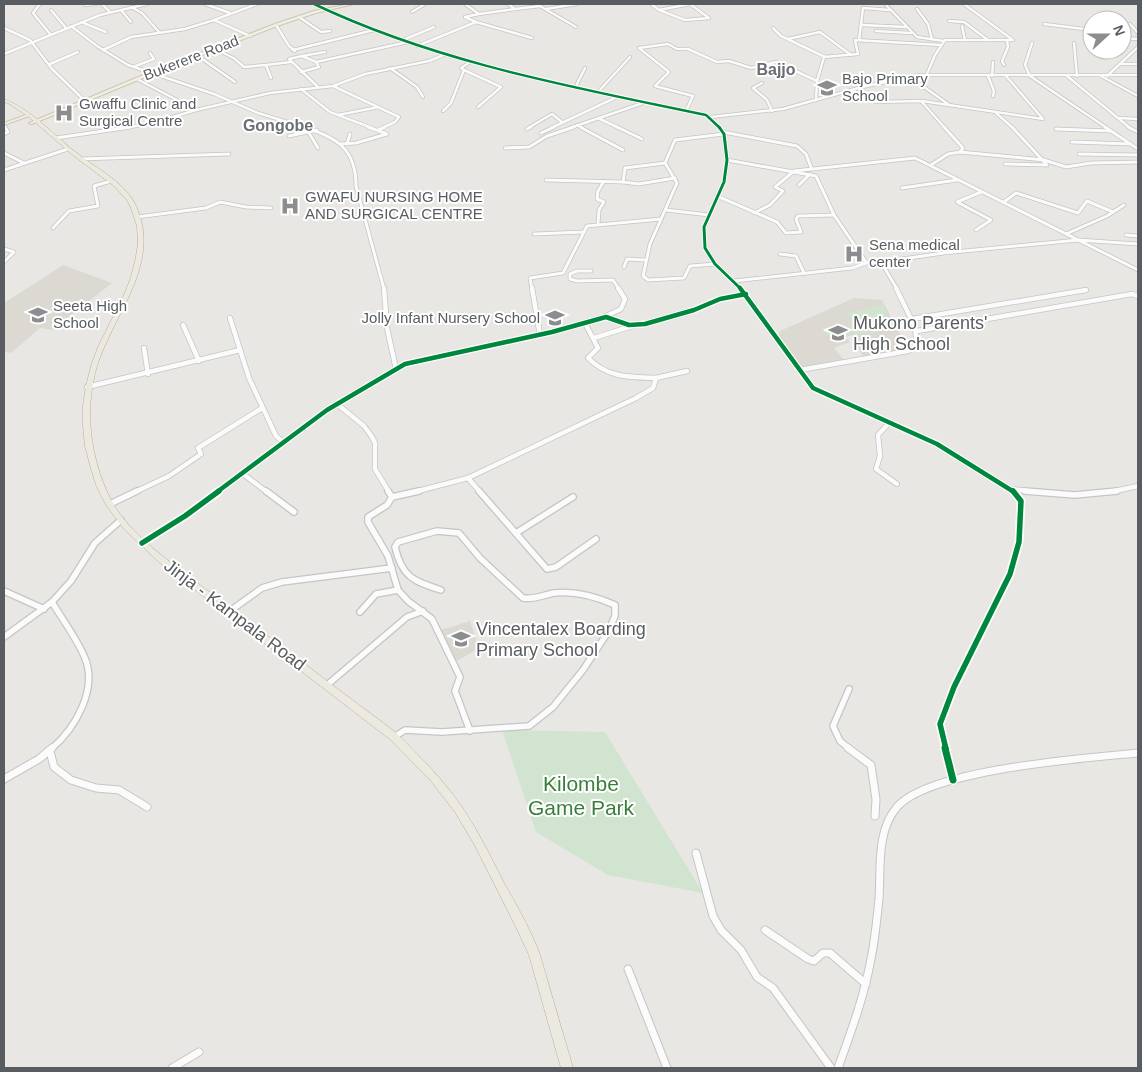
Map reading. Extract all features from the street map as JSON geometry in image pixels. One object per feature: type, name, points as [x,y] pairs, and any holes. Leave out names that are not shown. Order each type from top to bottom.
[{"type":"highway","name":"Jinja - Kampala Road","points":[[4,101],[111,181],[124,194],[137,217],[141,239],[139,259],[130,287],[95,361],[87,387],[87,432],[90,457],[110,504],[121,520],[142,543],[394,737],[434,778],[458,809],[497,877],[534,954],[567,1068]]},
{"type":"main road","name":"Bukerere Road","points":[[33,122],[276,25],[324,10],[353,4]]},
{"type":"main road","points":[[4,125],[25,116]]},
{"type":"street","points":[[40,4],[33,13],[50,34]]},
{"type":"street","points":[[85,6],[96,4]]},
{"type":"street","points":[[102,4],[110,12]]},
{"type":"street","points":[[4,54],[81,22],[110,12],[147,4]]},
{"type":"street","points":[[205,4],[230,13]]},
{"type":"street","points":[[102,50],[127,38],[193,27],[257,4]]},
{"type":"street","points":[[314,4],[324,10],[417,46],[470,62],[576,88],[711,117],[772,110],[851,90],[927,74],[988,76],[1138,75]]},
{"type":"street","points":[[412,12],[425,4]]},
{"type":"street","points":[[465,4],[479,14]]},
{"type":"street","points":[[508,4],[515,8]]},
{"type":"street","points":[[546,9],[577,4]]},
{"type":"street","points":[[651,4],[659,10],[680,20],[708,18],[690,4],[659,10]]},
{"type":"street","points":[[886,5],[912,33],[920,38],[944,41],[1013,40],[964,4]]},
{"type":"street","points":[[532,38],[465,17],[539,5],[576,27]]},
{"type":"street","points":[[131,7],[142,13],[159,33]]},
{"type":"street","points":[[859,40],[863,8],[890,10]]},
{"type":"street","points":[[917,9],[928,24],[932,39]]},
{"type":"street","points":[[51,10],[66,28]]},
{"type":"street","points":[[121,10],[131,22]]},
{"type":"street","points":[[299,17],[321,32],[330,31]]},
{"type":"street","points":[[214,20],[250,36]]},
{"type":"street","points":[[949,20],[964,22],[988,40]]},
{"type":"street","points":[[81,22],[106,32]]},
{"type":"street","points":[[417,46],[476,22]]},
{"type":"street","points":[[1044,24],[1082,29]]},
{"type":"street","points":[[276,25],[293,50],[316,62],[408,42]]},
{"type":"street","points":[[862,25],[907,27]]},
{"type":"street","points":[[71,26],[102,50],[133,67],[214,94],[233,103],[317,130],[329,135],[350,154],[356,172],[356,186],[384,284],[387,328],[396,369]]},
{"type":"street","points":[[962,26],[965,40]]},
{"type":"street","points":[[403,40],[434,27]]},
{"type":"street","points":[[4,28],[32,42],[85,101]]},
{"type":"street","points":[[773,28],[778,33],[825,57],[858,54],[854,41],[859,40],[942,45]]},
{"type":"street","points":[[293,50],[374,30]]},
{"type":"street","points":[[876,31],[912,33]]},
{"type":"street","points":[[788,38],[820,32],[851,55]]},
{"type":"street","points":[[1004,65],[1002,61],[1008,47],[1007,40]]},
{"type":"street","points":[[927,74],[944,41]]},
{"type":"street","points":[[1074,42],[1077,76]]},
{"type":"street","points":[[1032,43],[1025,65],[1030,76],[1138,149]]},
{"type":"street","points":[[686,111],[693,96],[655,86],[669,72],[638,48],[668,44],[678,49],[688,49],[717,62],[729,61],[749,68],[776,62],[817,81]]},
{"type":"street","points":[[1107,76],[1138,48]]},
{"type":"street","points":[[216,49],[235,59],[244,67],[290,62],[318,87]]},
{"type":"street","points":[[50,64],[78,52]]},
{"type":"street","points":[[290,62],[290,58],[325,52]]},
{"type":"street","points":[[1133,52],[1138,54]]},
{"type":"street","points":[[133,67],[154,59],[150,53]]},
{"type":"street","points":[[57,140],[150,124],[177,118],[196,110],[270,93],[333,86],[365,74],[429,61],[446,54]]},
{"type":"street","points":[[198,56],[235,82]]},
{"type":"street","points":[[598,92],[630,57]]},
{"type":"street","points":[[816,100],[817,81],[825,57]]},
{"type":"street","points":[[301,72],[318,67],[316,62]]},
{"type":"street","points":[[443,111],[452,102],[456,85],[464,70],[461,68],[470,62]]},
{"type":"street","points":[[992,76],[993,62]]},
{"type":"street","points":[[1122,64],[1138,64]]},
{"type":"street","points":[[266,65],[272,78]]},
{"type":"street","points":[[390,68],[417,88],[423,97]]},
{"type":"street","points":[[576,88],[585,68]]},
{"type":"street","points":[[464,70],[501,87],[478,107]]},
{"type":"street","points":[[988,76],[994,91],[993,96]]},
{"type":"street","points":[[851,90],[876,102],[922,101],[1043,119],[1006,76]]},
{"type":"street","points":[[1067,76],[1138,132]]},
{"type":"street","points":[[1101,76],[1138,96]]},
{"type":"street","points":[[910,77],[950,106]]},
{"type":"street","points":[[137,79],[196,110]]},
{"type":"street","points":[[762,83],[752,88],[767,100],[772,110]]},
{"type":"street","points":[[333,86],[400,118],[378,130]]},
{"type":"street","points":[[301,89],[330,112],[387,134],[348,144],[338,144]]},
{"type":"street","points":[[541,133],[618,97]]},
{"type":"street","points":[[922,101],[962,148],[960,152]]},
{"type":"street","points":[[505,148],[529,147],[547,136],[644,102]]},
{"type":"street","points":[[338,116],[379,107]]},
{"type":"street","points":[[996,113],[1047,165],[1005,164]]},
{"type":"street","points":[[527,129],[552,114],[562,122]]},
{"type":"street","points":[[711,117],[724,133],[727,160],[725,178],[704,227],[703,242],[708,255],[746,294],[800,370],[818,391],[937,444],[1009,488],[1022,501],[1016,558],[995,608],[954,687],[940,724],[953,780]]},
{"type":"street","points":[[598,118],[642,138]]},
{"type":"street","points":[[1118,118],[1138,119]]},
{"type":"street","points":[[4,125],[8,132],[4,134]]},
{"type":"street","points":[[576,125],[623,150]]},
{"type":"street","points":[[1056,129],[1111,131]]},
{"type":"street","points":[[289,136],[317,130]]},
{"type":"street","points":[[309,133],[318,148]]},
{"type":"street","points":[[665,163],[675,140],[724,133],[797,146],[806,154],[811,167]]},
{"type":"street","points":[[348,144],[350,134]]},
{"type":"street","points":[[1072,142],[1132,144]]},
{"type":"street","points":[[4,170],[68,149]]},
{"type":"street","points":[[931,165],[948,154],[960,152],[1044,160],[1066,166],[1091,163],[1138,162]]},
{"type":"street","points":[[4,153],[24,163]]},
{"type":"street","points":[[81,159],[229,154]]},
{"type":"street","points":[[1079,154],[1138,156]]},
{"type":"street","points":[[754,212],[770,205],[783,192],[776,187],[794,171],[811,167],[912,157],[1138,270]]},
{"type":"street","points":[[727,160],[810,174],[816,177],[834,215],[866,262]]},
{"type":"street","points":[[665,163],[677,183],[645,260],[642,273],[648,280],[684,278],[690,266],[715,264]]},
{"type":"street","points":[[623,182],[625,168],[665,163]]},
{"type":"street","points":[[799,185],[810,174]]},
{"type":"street","points":[[546,180],[639,184],[674,178]]},
{"type":"street","points":[[902,188],[958,180]]},
{"type":"street","points":[[53,228],[69,211],[98,206],[94,186],[111,181]]},
{"type":"street","points":[[598,224],[599,210],[604,202],[598,199],[598,191],[604,181]]},
{"type":"street","points":[[976,230],[991,220],[957,202],[981,192]]},
{"type":"street","points":[[1004,202],[1016,194],[1078,213],[1087,201],[1113,212]]},
{"type":"street","points":[[717,196],[776,222],[786,233],[801,232],[796,219],[798,216],[834,215]]},
{"type":"street","points":[[137,217],[206,208],[218,202],[271,208]]},
{"type":"street","points":[[1066,234],[1124,205]]},
{"type":"street","points":[[666,210],[709,215]]},
{"type":"street","points":[[540,335],[530,279],[562,273],[587,226],[655,222],[661,220]]},
{"type":"street","points":[[534,234],[584,232]]},
{"type":"street","points":[[1126,235],[1138,236]]},
{"type":"street","points":[[734,281],[852,268],[866,262],[1078,240],[1138,244]]},
{"type":"street","points":[[4,249],[14,252],[4,262]]},
{"type":"street","points":[[780,254],[796,256],[804,273]]},
{"type":"street","points":[[624,267],[627,259],[645,260]]},
{"type":"street","points":[[800,370],[908,351],[918,343],[917,331],[912,319],[880,262]]},
{"type":"street","points":[[142,543],[185,516],[337,404],[396,369],[411,362],[540,335],[606,317],[621,310],[625,299],[613,280],[577,281],[570,279],[571,272],[591,271]]},
{"type":"street","points":[[912,319],[1086,290]]},
{"type":"street","points":[[594,338],[694,310],[720,299],[746,294]]},
{"type":"street","points":[[917,331],[1132,294],[1138,296]]},
{"type":"street","points":[[606,317],[634,326]]},
{"type":"street","points":[[230,318],[262,408],[276,436],[283,442]]},
{"type":"street","points":[[584,323],[598,348],[587,356],[598,368],[625,379],[656,378],[687,371]]},
{"type":"street","points":[[183,324],[199,361]]},
{"type":"street","points":[[144,348],[148,374]]},
{"type":"street","points":[[87,387],[148,374],[240,350]]},
{"type":"street","points":[[470,731],[455,692],[460,677],[459,672],[438,627],[398,590],[392,568],[368,522],[368,517],[387,505],[392,496],[451,484],[468,478],[643,394],[653,388],[656,378]]},
{"type":"street","points":[[337,404],[364,426],[372,436],[375,443],[375,469],[392,496]]},
{"type":"street","points":[[110,504],[188,464],[201,454],[198,448],[262,408]]},
{"type":"street","points":[[888,423],[878,436],[880,456],[876,469],[897,484]]},
{"type":"street","points":[[243,474],[294,512]]},
{"type":"street","points":[[468,478],[547,569],[556,567],[596,539]]},
{"type":"street","points":[[1009,488],[1065,496],[1093,496],[1138,486]]},
{"type":"street","points":[[516,533],[573,497]]},
{"type":"street","points":[[4,637],[52,602],[71,581],[95,543],[121,520]]},
{"type":"street","points":[[394,737],[405,730],[470,731],[529,726],[543,718],[596,652],[616,613],[616,608],[610,602],[558,593],[531,599],[523,598],[454,531],[438,531],[398,542],[395,547],[396,556],[404,574],[412,581],[441,590]]},
{"type":"street","points":[[230,611],[262,588],[282,582],[392,568]]},
{"type":"street","points":[[360,612],[376,594],[398,590]]},
{"type":"street","points":[[4,591],[44,608]]},
{"type":"street","points":[[4,779],[26,768],[50,751],[80,716],[88,694],[88,667],[82,649],[52,602]]},
{"type":"street","points":[[327,684],[407,618],[422,611]]},
{"type":"street","points":[[849,689],[833,726],[840,741],[871,765],[876,799],[875,816]]},
{"type":"street","points":[[50,751],[54,767],[71,780],[96,788],[119,790],[147,807]]},
{"type":"street","points":[[838,1068],[866,984],[878,910],[883,841],[897,806],[909,796],[953,780],[1051,760],[1138,753]]},
{"type":"street","points":[[696,853],[714,916],[721,930],[741,950],[757,977],[773,988],[831,1068]]},
{"type":"street","points":[[765,930],[808,959],[814,961],[823,953],[830,953],[866,984]]},
{"type":"street","points":[[628,969],[667,1068]]},
{"type":"street","points":[[172,1068],[199,1052]]},
{"type":"shaded area","name":"Seeta High School","points":[[63,265],[112,283],[52,330],[40,328],[11,353],[4,351],[4,303]]},
{"type":"shaded area","name":"Mukono Parents' High School","points":[[854,298],[882,300],[908,349],[863,357],[852,335],[845,337],[850,342],[834,348],[844,360],[801,368],[778,335],[780,331]]},
{"type":"shaded area","name":"Vincentalex Boarding Primary School","points":[[470,621],[479,648],[457,661],[441,630]]},
{"type":"green space","points":[[883,305],[894,329],[855,335],[849,324],[854,323],[846,313]]},
{"type":"green space","points":[[844,325],[851,333],[832,339],[822,330]]},
{"type":"green space","name":"Kilombe Game Park","points":[[502,730],[605,732],[703,893],[608,875],[536,832]]},
{"type":"cycle path","points":[[314,4],[350,21],[470,62],[528,78],[706,115],[716,122],[724,134],[727,160],[724,182],[704,227],[705,248],[715,264],[746,294],[813,388],[937,444],[1013,491],[1021,501],[1019,542],[1010,574],[954,687],[940,724],[953,780]]},
{"type":"cycle path","points":[[142,543],[185,516],[327,410],[405,364],[552,332],[606,317],[629,325],[645,324],[694,310],[720,299],[746,294]]},
{"type":"place","name":"Bajo Primary School","points":[[827,88]]},
{"type":"place","name":"Gwaffu Clinic and Surgical Centre","points":[[64,113]]},
{"type":"place","name":"GWAFU NURSING HOME AND SURGICAL CENTRE","points":[[290,206]]},
{"type":"place","name":"Sena medical center","points":[[854,254]]},
{"type":"place","name":"Seeta High School","points":[[38,315]]},
{"type":"place","name":"Jolly Infant Nursery School","points":[[555,318]]},
{"type":"place","name":"Mukono Parents' High School","points":[[838,333]]},
{"type":"place","name":"Vincentalex Boarding Primary School","points":[[461,639]]},
{"type":"district","name":"Bajjo","points":[[776,69]]},
{"type":"district","name":"Gongobe","points":[[278,125]]}]
